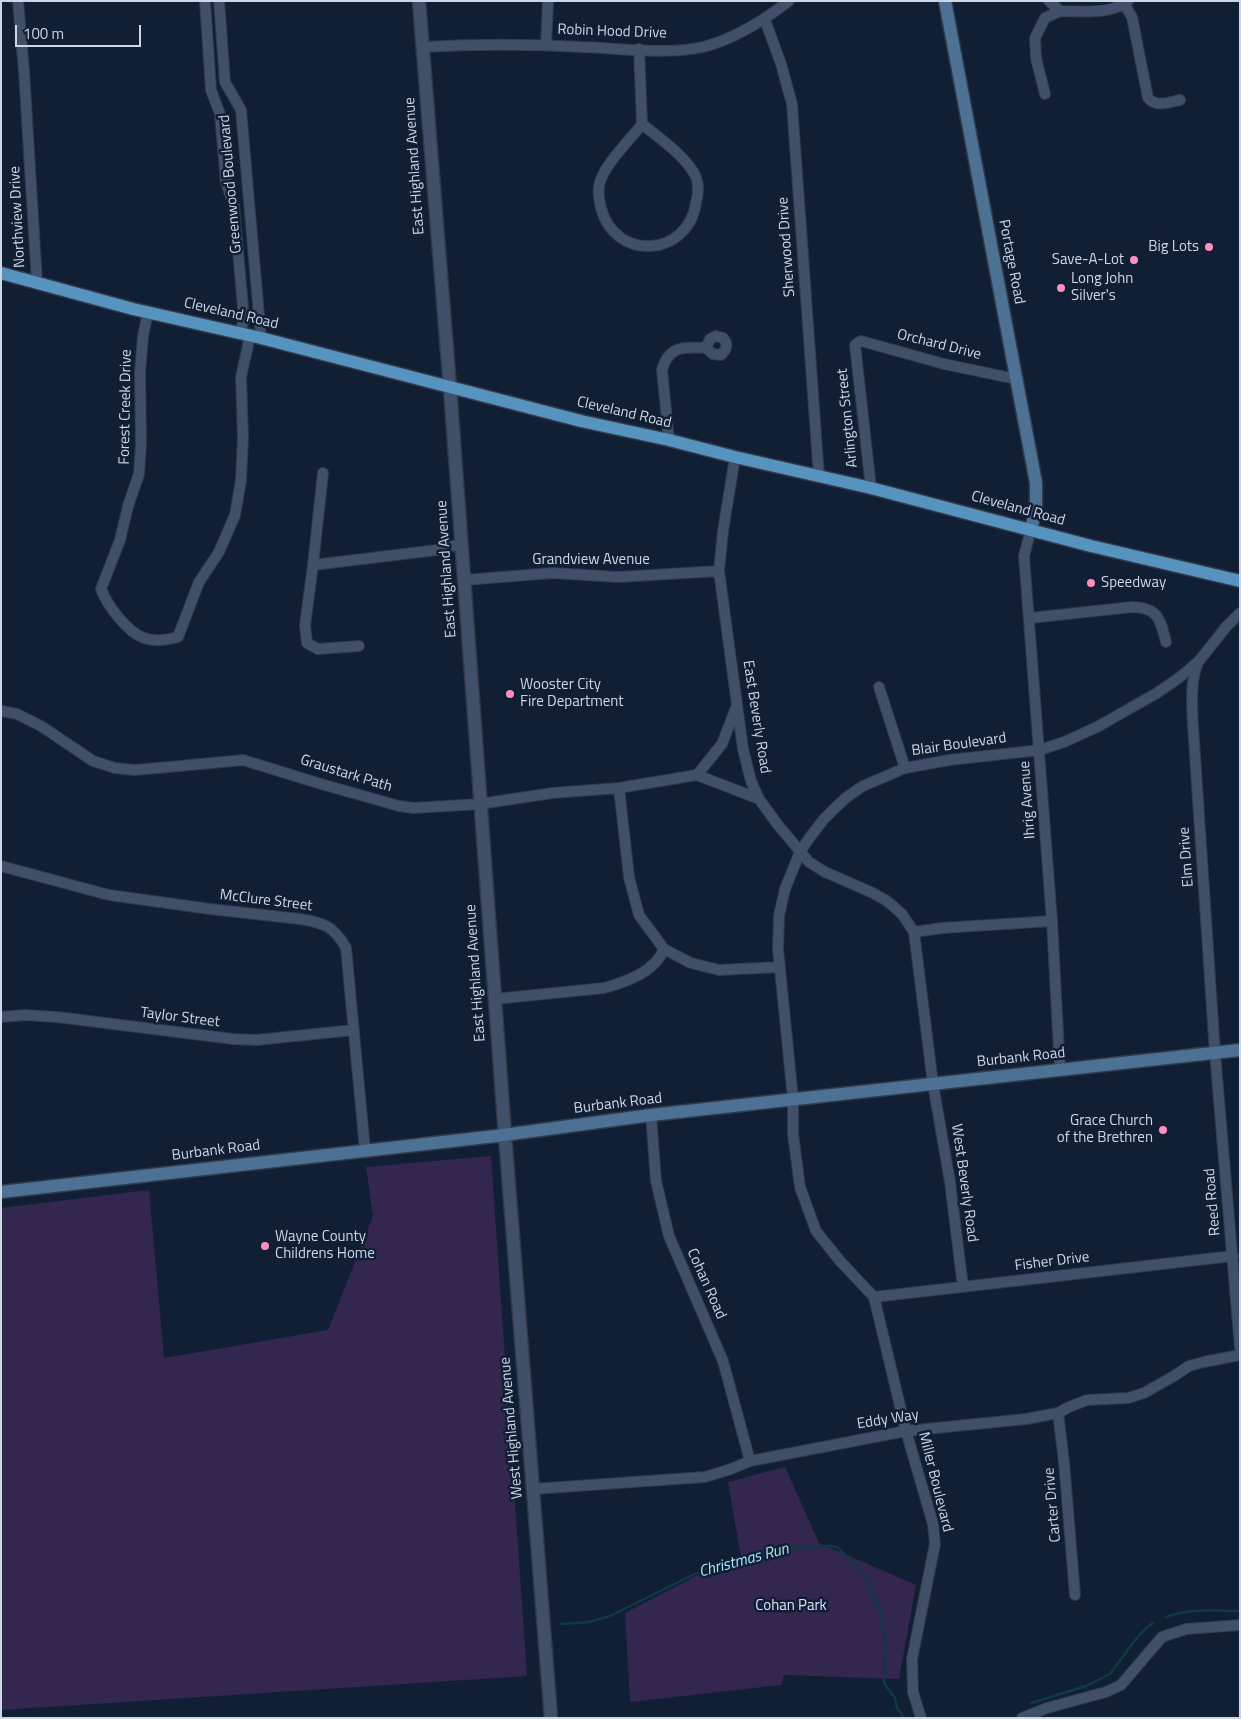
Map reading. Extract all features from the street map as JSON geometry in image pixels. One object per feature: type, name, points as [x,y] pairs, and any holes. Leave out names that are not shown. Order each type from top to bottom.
[{"type":"main road","name":"Portage Road","points":[[945,1],[1036,483],[1036,509],[1032,529]]},
{"type":"main road","name":"Cleveland Road","points":[[1,273],[82,296],[250,335],[581,421],[871,488],[1091,546],[1240,582]]},
{"type":"main road","name":"Burbank Road","points":[[1,1192],[505,1135],[651,1115],[1240,1050]]},
{"type":"street","name":"Northview Drive","points":[[18,1],[37,282]]},
{"type":"street","name":"Greenwood Boulevard","points":[[205,1],[211,90],[220,114],[226,182],[234,206],[244,319],[250,335]]},
{"type":"street","name":"Greenwood Boulevard","points":[[219,1],[225,82],[241,110],[253,255],[250,335]]},
{"type":"street","name":"East Highland Avenue","points":[[419,1],[450,388],[505,1135]]},
{"type":"street","points":[[546,45],[548,1]]},
{"type":"street","name":"Robin Hood Drive","points":[[422,47],[469,44],[682,50],[702,47],[726,40],[765,20],[789,1]]},
{"type":"street","points":[[1049,1],[1060,11]]},
{"type":"street","points":[[1045,94],[1036,58],[1035,38],[1045,18],[1060,11],[1105,10],[1126,3],[1132,17],[1148,98],[1152,103],[1157,104],[1180,100]]},
{"type":"street","name":"Sherwood Drive","points":[[765,20],[781,64],[792,104],[818,477]]},
{"type":"street","points":[[639,50],[642,124],[610,163],[600,182],[598,195],[603,218],[610,230],[623,240],[638,246],[651,247],[668,242],[684,231],[695,215],[698,194],[697,178],[689,166],[642,124]]},
{"type":"street","points":[[217,104],[234,97]]},
{"type":"street","points":[[239,256],[253,255]]},
{"type":"street","name":"Forest Creek Drive","points":[[148,312],[143,336],[140,372],[140,474],[128,506],[120,540],[101,589],[106,601],[122,622],[143,638],[165,641],[178,637],[199,582],[219,552],[234,515],[241,480],[243,438],[240,377],[250,335]]},
{"type":"street","name":"Orchard Drive","points":[[855,345],[861,341],[944,364],[1016,379]]},
{"type":"street","name":"Arlington Street","points":[[855,345],[871,488]]},
{"type":"street","points":[[669,440],[662,370],[665,359],[673,351],[688,347],[706,348]]},
{"type":"street","name":"East Beverly Road","points":[[735,457],[718,571],[743,749],[750,781],[759,799],[810,862],[825,872],[887,901],[902,914],[914,932],[933,1084]]},
{"type":"street","points":[[323,473],[305,625],[308,643],[318,648],[359,646]]},
{"type":"street","name":"Ihrig Avenue","points":[[1032,529],[1024,556],[1040,750],[1060,1070]]},
{"type":"street","points":[[313,565],[437,550],[461,544]]},
{"type":"street","name":"Grandview Avenue","points":[[464,580],[552,574],[618,578],[718,571]]},
{"type":"street","points":[[1030,618],[1132,607],[1145,608],[1150,609],[1158,618],[1166,642]]},
{"type":"street","name":"Blair Boulevard","points":[[793,1099],[777,929],[780,908],[789,876],[800,852],[824,819],[848,797],[869,783],[904,768],[949,760],[1040,750],[1097,728],[1157,693],[1199,661],[1226,626],[1240,613]]},
{"type":"street","name":"Elm Drive","points":[[1199,661],[1193,678],[1192,696],[1215,1053]]},
{"type":"street","points":[[879,687],[904,768]]},
{"type":"street","points":[[738,704],[722,744],[697,775],[759,799]]},
{"type":"street","name":"Graustark Path","points":[[1,711],[17,714],[41,726],[94,761],[115,768],[134,770],[169,768],[243,760],[400,806],[413,808],[480,804],[552,793],[619,788],[697,775]]},
{"type":"street","points":[[619,788],[629,877],[639,915],[664,949],[691,964],[719,970],[780,967]]},
{"type":"street","name":"McClure Street","points":[[1,866],[108,895],[314,921],[330,927],[339,934],[346,948],[365,1150]]},
{"type":"street","points":[[914,932],[942,928],[1052,922]]},
{"type":"street","points":[[495,999],[615,985],[651,967],[657,962],[664,949]]},
{"type":"street","name":"Taylor Street","points":[[1,1017],[41,1016],[248,1040],[354,1030]]},
{"type":"street","name":"Reed Road","points":[[1215,1053],[1240,1348]]},
{"type":"street","name":"West Beverly Road","points":[[933,1084],[950,1182],[963,1287]]},
{"type":"street","name":"Miller Boulevard","points":[[793,1099],[793,1134],[800,1187],[808,1212],[816,1231],[840,1261],[874,1297],[906,1431],[933,1524],[935,1544],[912,1659],[913,1692],[922,1718]]},
{"type":"street","name":"Cohan Road","points":[[651,1115],[656,1180],[669,1236],[723,1361],[750,1461]]},
{"type":"street","name":"West Highland Avenue","points":[[505,1135],[551,1718]]},
{"type":"street","name":"Fisher Drive","points":[[874,1297],[1233,1256]]},
{"type":"street","name":"Eddy Way","points":[[533,1489],[705,1477],[750,1461],[906,1431],[1026,1419],[1058,1413],[1087,1400],[1128,1398],[1144,1393],[1189,1366],[1240,1356]]},
{"type":"street","name":"Carter Drive","points":[[1058,1413],[1065,1468],[1075,1595]]},
{"type":"street","points":[[1022,1718],[1047,1708],[1106,1692],[1121,1685],[1162,1637],[1186,1629],[1240,1625]]},
{"type":"green space","points":[[491,1156],[527,1676],[1,1710],[1,1208],[149,1190],[164,1358],[328,1330],[373,1216],[366,1167]]},
{"type":"green space","name":"Cohan Park","points":[[785,1467],[819,1543],[916,1585],[899,1679],[784,1675],[781,1685],[630,1702],[625,1613],[723,1562],[741,1558],[728,1482]]},
{"type":"waterway","name":"Christmas Run","points":[[561,1624],[589,1622],[610,1616],[705,1569],[748,1559],[763,1553],[773,1554],[791,1548],[831,1546],[838,1548],[856,1565],[868,1580],[880,1611],[885,1641],[884,1683],[895,1698],[897,1708],[904,1718]]},
{"type":"waterway","points":[[1166,1617],[1193,1611],[1240,1611]]},
{"type":"waterway","points":[[1031,1703],[1086,1686],[1110,1674],[1136,1639],[1153,1623]]},
{"type":"place","name":"Big Lots","points":[[1209,247]]},
{"type":"place","name":"Save-A-Lot","points":[[1134,260]]},
{"type":"place","name":"Long John Silver's","points":[[1061,288]]},
{"type":"place","name":"Speedway","points":[[1091,583]]},
{"type":"place","name":"Wooster City Fire Department","points":[[510,694]]},
{"type":"place","name":"Grace Church of the Brethren","points":[[1163,1130]]},
{"type":"place","name":"Wayne County Childrens Home","points":[[265,1246]]}]
